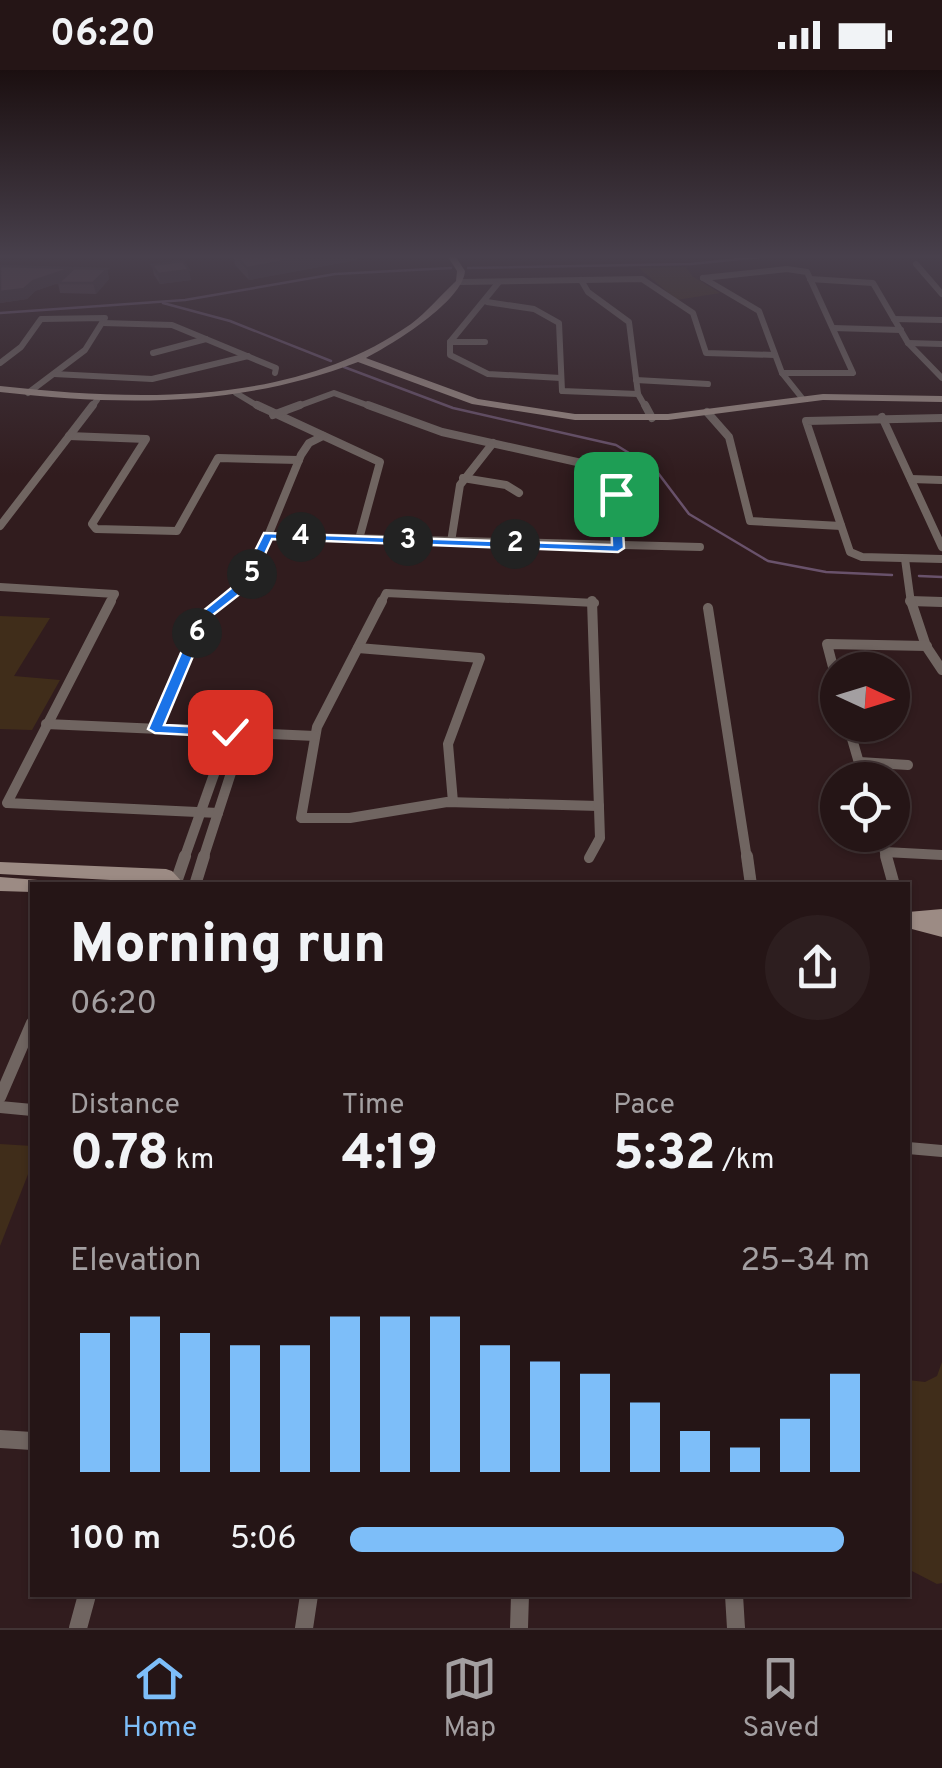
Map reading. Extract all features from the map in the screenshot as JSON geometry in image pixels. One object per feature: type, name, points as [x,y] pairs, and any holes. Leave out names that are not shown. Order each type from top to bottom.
[{"type":"street","points":[[0,363],[34,330]]},
{"type":"street","points":[[28,393],[85,350],[96,330]]},
{"type":"street","points":[[179,330],[276,368],[275,373]]},
{"type":"street","points":[[0,389],[97,400],[172,400],[236,393],[357,358],[410,330]]},
{"type":"street","points":[[461,330],[450,342],[452,358],[496,375],[561,378]]},
{"type":"street","points":[[559,330],[562,391],[638,394]]},
{"type":"street","points":[[630,330],[638,394],[652,418]]},
{"type":"street","points":[[699,330],[706,353],[775,355]]},
{"type":"street","points":[[766,330],[782,373],[802,398]]},
{"type":"street","points":[[782,373],[854,374],[834,330]]},
{"type":"street","points":[[891,330],[901,330],[908,343],[940,374]]},
{"type":"street","points":[[153,353],[206,339]]},
{"type":"street","points":[[450,342],[485,342]]},
{"type":"street","points":[[908,343],[942,344]]},
{"type":"street","points":[[54,374],[129,383],[162,381],[248,356]]},
{"type":"street","points":[[357,358],[444,392],[503,408],[575,417],[652,418],[802,398],[942,399]]},
{"type":"street","points":[[636,380],[708,384]]},
{"type":"street","points":[[236,393],[380,462],[359,539]]},
{"type":"street","points":[[273,414],[327,393],[411,424],[586,464],[606,478],[616,494],[618,548]]},
{"type":"street","points":[[910,398],[906,402],[919,418]]},
{"type":"street","points":[[0,526],[97,400]]},
{"type":"street","points":[[707,412],[729,437],[750,521],[842,526]]},
{"type":"street","points":[[882,417],[942,546]]},
{"type":"street","points":[[942,418],[806,421],[856,556],[942,559]]},
{"type":"street","points":[[69,436],[146,439],[92,528],[177,531],[218,458],[299,460]]},
{"type":"street","points":[[155,729],[204,616],[246,583],[299,460],[309,443],[323,436]]},
{"type":"street","points":[[451,542],[463,478],[494,443]]},
{"type":"street","points":[[463,478],[506,486],[518,494]]},
{"type":"street","points":[[911,479],[942,480]]},
{"type":"street","points":[[268,536],[618,548],[700,546]]},
{"type":"street","points":[[904,559],[910,600],[927,646],[942,670]]},
{"type":"street","points":[[0,588],[115,594],[7,803],[218,813]]},
{"type":"street","points":[[589,858],[600,838],[594,601],[386,593],[315,736],[302,818],[350,818],[453,802],[599,806]]},
{"type":"street","points":[[910,600],[942,602]]},
{"type":"street","points":[[708,608],[752,882]]},
{"type":"street","points":[[829,652],[827,644],[927,646]]},
{"type":"street","points":[[358,648],[480,658],[444,747],[443,768],[453,802]]},
{"type":"street","points":[[46,724],[315,736]]},
{"type":"street","points":[[175,882],[230,732]]},
{"type":"street","points":[[194,882],[244,733]]},
{"type":"street","points":[[853,742],[859,762]]},
{"type":"street","points":[[893,882],[885,852],[942,854]]},
{"type":"street","points":[[0,868],[166,876],[171,882]]},
{"type":"street","points":[[0,884],[30,886]]},
{"type":"street","points":[[910,920],[942,916]]},
{"type":"street","points":[[910,921],[942,930]]},
{"type":"street","points":[[0,1097],[30,1028]]},
{"type":"street","points":[[0,1108],[30,1110]]},
{"type":"street","points":[[910,1148],[942,1151]]},
{"type":"street","points":[[0,1438],[30,1441]]},
{"type":"street","points":[[78,1628],[86,1597]]},
{"type":"street","points":[[304,1628],[309,1597]]},
{"type":"street","points":[[519,1628],[520,1597]]},
{"type":"street","points":[[734,1597],[736,1628]]},
{"type":"shaded area","points":[[0,616],[50,618],[14,676],[60,680],[32,730],[0,729]]},
{"type":"shaded area","points":[[0,1144],[30,1146],[30,1169],[0,1246]]},
{"type":"shaded area","points":[[942,1362],[942,1583],[937,1584],[910,1570],[910,1380],[925,1382],[937,1376]]},
{"type":"waterway","points":[[252,330],[331,361]]},
{"type":"waterway","points":[[344,367],[453,408],[616,445],[655,469],[689,514],[768,561],[826,572],[892,575]]},
{"type":"waterway","points":[[919,576],[942,577]]},
{"type":"route","points":[[230,732],[155,729],[204,616],[209,608],[246,583],[268,536],[618,548],[616,494]]}]
